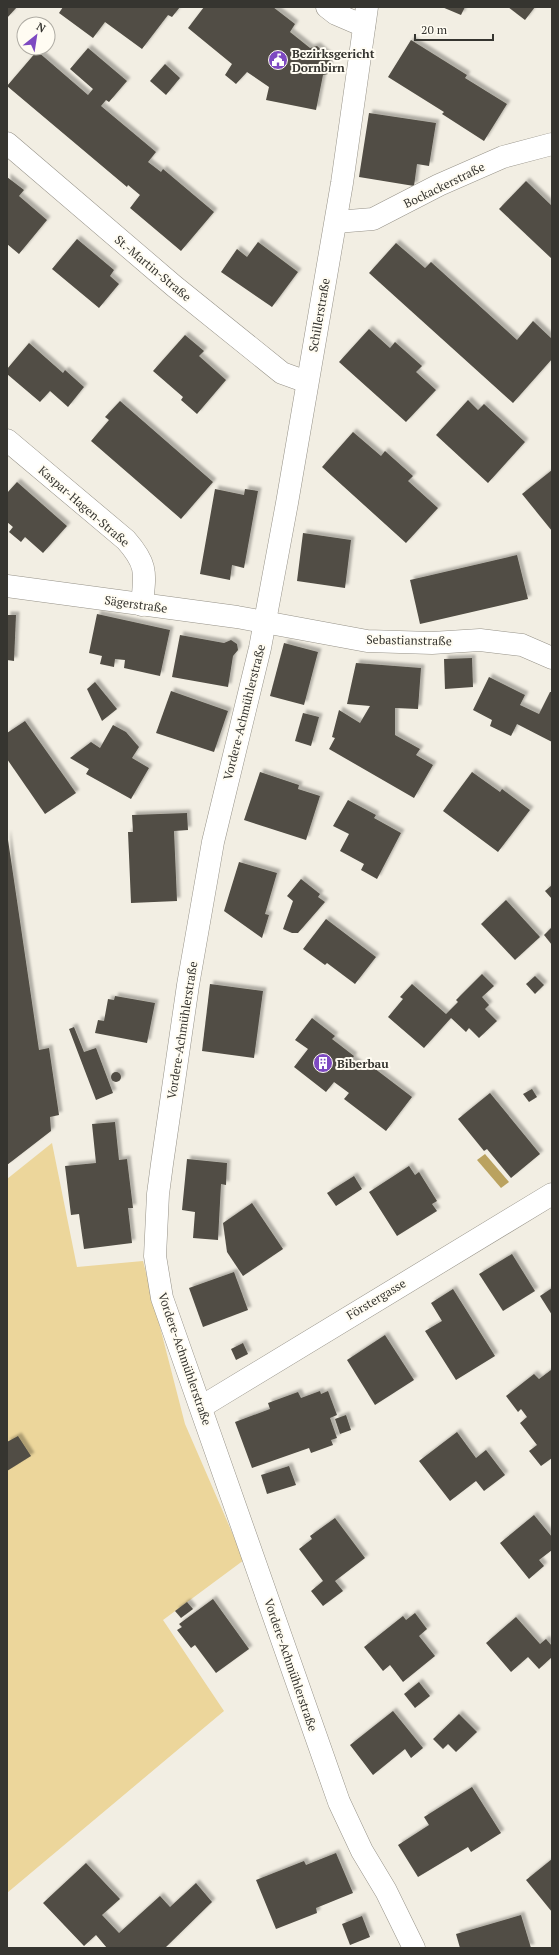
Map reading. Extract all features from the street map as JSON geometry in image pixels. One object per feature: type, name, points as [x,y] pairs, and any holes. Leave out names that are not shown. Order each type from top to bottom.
[{"type":"street","points":[[327,7],[336,14],[365,17]]},
{"type":"street","name":"Schillerstraße","points":[[265,622],[287,503],[306,382],[336,222],[365,17]]},
{"type":"street","name":"St.-Martin-Straße","points":[[7,143],[174,286],[282,373],[306,382]]},
{"type":"street","name":"Bockackerstraße","points":[[336,222],[374,219],[439,185],[503,157],[552,144]]},
{"type":"street","name":"Kaspar-Hagen-Straße","points":[[7,440],[126,540],[138,554],[145,574],[142,605]]},
{"type":"street","name":"Sägerstraße","points":[[7,586],[265,622]]},
{"type":"street","name":"Sebastianstraße","points":[[265,622],[367,641],[432,643],[480,640],[522,645],[552,658]]},
{"type":"street","name":"Vordere-Achmühlerstraße","points":[[265,622],[212,842],[188,985],[158,1194],[155,1256],[162,1298],[339,1802],[362,1851],[386,1891],[414,1948]]},
{"type":"street","name":"Förstergasse","points":[[201,1407],[552,1194]]},
{"type":"shaded area","points":[[52,1143],[77,1267],[143,1261],[185,1424],[244,1560],[163,1620],[224,1711],[7,1893],[7,1179]]},
{"type":"shaded area","points":[[485,1154],[509,1182],[501,1188],[477,1160]]},
{"type":"building","points":[[7,7],[17,7],[7,18]]},
{"type":"building","points":[[63,7],[180,7],[172,17],[168,15],[142,49],[105,22],[93,38],[59,13]]},
{"type":"building","name":"Bezirksgericht Dornbirn","points":[[204,7],[273,7],[295,24],[290,32],[310,48],[317,46],[330,57],[328,74],[323,75],[316,110],[266,100],[269,87],[247,72],[236,84],[225,75],[232,64],[188,28]]},
{"type":"building","points":[[442,7],[465,7],[461,15]]},
{"type":"building","points":[[508,7],[535,7],[525,20]]},
{"type":"building","points":[[411,40],[467,75],[465,78],[507,104],[484,141],[442,114],[444,112],[388,77]]},
{"type":"building","points":[[88,48],[127,81],[109,102],[106,100],[101,106],[156,152],[148,162],[161,172],[163,169],[214,212],[181,251],[130,208],[140,195],[128,185],[127,187],[7,86],[33,56],[43,56],[88,95],[93,89],[70,69]]},
{"type":"building","points":[[165,64],[180,78],[166,95],[150,81]]},
{"type":"building","points":[[369,113],[436,123],[429,166],[417,164],[414,186],[359,177]]},
{"type":"building","points":[[7,177],[24,190],[19,196],[47,220],[19,254],[7,244]]},
{"type":"building","points":[[526,181],[552,206],[552,259],[499,209]]},
{"type":"building","points":[[77,239],[114,270],[110,276],[119,284],[99,308],[52,269]]},
{"type":"building","points":[[258,242],[298,272],[272,307],[221,272],[237,249],[247,257]]},
{"type":"building","points":[[396,243],[425,268],[431,262],[517,340],[533,321],[552,339],[552,359],[513,403],[369,273]]},
{"type":"building","points":[[369,329],[390,348],[395,342],[422,366],[416,372],[436,390],[406,422],[339,362]]},
{"type":"building","points":[[185,335],[204,351],[199,356],[226,380],[197,414],[181,400],[183,397],[153,371]]},
{"type":"building","points":[[29,343],[63,373],[65,370],[84,387],[68,407],[50,391],[40,402],[7,374],[7,369]]},
{"type":"building","points":[[468,400],[478,410],[484,404],[525,442],[488,483],[436,435]]},
{"type":"building","points":[[120,401],[213,482],[181,519],[91,441],[109,420],[105,417]]},
{"type":"building","points":[[353,432],[381,456],[385,451],[413,476],[408,481],[438,508],[406,543],[322,467]]},
{"type":"building","points":[[552,470],[552,531],[522,494]]},
{"type":"building","points":[[17,482],[67,526],[43,553],[25,537],[21,542],[9,532],[13,527],[7,522],[7,493]]},
{"type":"building","points":[[215,489],[244,495],[245,489],[258,491],[244,568],[232,565],[230,580],[200,574]]},
{"type":"building","points":[[303,533],[351,540],[345,588],[297,581]]},
{"type":"building","points":[[517,555],[528,599],[420,624],[410,580]]},
{"type":"building","points":[[97,614],[170,630],[160,676],[124,668],[125,660],[115,659],[114,667],[100,664],[102,656],[89,653]]},
{"type":"building","points":[[7,615],[16,615],[14,661],[7,660]]},
{"type":"building","points":[[180,635],[224,643],[231,640],[237,644],[238,650],[233,656],[228,687],[172,677]]},
{"type":"building","points":[[284,643],[318,652],[304,705],[270,696]]},
{"type":"building","points":[[472,658],[473,687],[445,689],[444,659]]},
{"type":"building","points":[[356,663],[421,668],[418,709],[395,708],[395,735],[420,749],[416,755],[433,765],[414,798],[329,749],[335,738],[332,737],[339,710],[360,723],[370,706],[347,704]]},
{"type":"building","points":[[489,677],[525,695],[520,705],[539,714],[550,692],[552,692],[552,742],[517,724],[511,736],[490,726],[492,720],[473,710]]},
{"type":"building","points":[[95,682],[117,709],[102,721],[87,689]]},
{"type":"building","points":[[171,691],[228,711],[214,752],[156,733]]},
{"type":"building","points":[[303,713],[319,717],[311,746],[295,741]]},
{"type":"building","points":[[25,721],[76,793],[45,814],[7,759],[7,733]]},
{"type":"building","points":[[113,725],[126,732],[139,747],[132,758],[149,768],[131,799],[86,774],[89,769],[70,758],[91,742],[100,748]]},
{"type":"building","points":[[260,772],[299,785],[298,789],[320,796],[306,840],[244,820]]},
{"type":"building","points":[[472,772],[500,792],[502,789],[530,810],[498,852],[443,811]]},
{"type":"building","points":[[348,800],[376,815],[374,818],[401,833],[377,879],[361,870],[364,864],[340,851],[349,834],[333,826]]},
{"type":"building","points":[[187,813],[188,830],[174,831],[177,901],[131,903],[128,832],[133,832],[132,815]]},
{"type":"building","points":[[7,833],[39,1050],[49,1048],[59,1115],[50,1117],[51,1131],[7,1165]]},
{"type":"building","points":[[239,862],[277,873],[265,914],[269,915],[262,938],[224,911]]},
{"type":"building","points":[[301,879],[320,894],[318,897],[325,902],[298,933],[292,933],[283,929],[293,901],[287,896]]},
{"type":"building","points":[[552,885],[552,899],[545,891]]},
{"type":"building","points":[[506,900],[540,937],[515,960],[481,924]]},
{"type":"building","points":[[326,919],[376,957],[355,984],[327,963],[325,965],[303,949]]},
{"type":"building","points":[[552,927],[552,945],[544,935]]},
{"type":"building","points":[[482,974],[494,986],[482,997],[489,1005],[485,1009],[497,1021],[479,1038],[469,1028],[466,1032],[451,1018],[424,1048],[388,1017],[403,999],[400,997],[412,984],[446,1014],[458,1002],[456,1000]]},
{"type":"building","points":[[535,976],[544,985],[535,994],[526,984]]},
{"type":"building","points":[[210,984],[263,991],[254,1058],[202,1051]]},
{"type":"building","points":[[115,996],[155,1003],[147,1043],[95,1033],[98,1020],[104,1021],[108,999],[114,1000]]},
{"type":"building","points":[[312,1018],[335,1036],[332,1039],[354,1056],[352,1059],[366,1070],[370,1065],[412,1097],[386,1131],[344,1099],[349,1093],[334,1082],[326,1092],[294,1067],[308,1049],[295,1040]]},
{"type":"building","points":[[74,1027],[84,1052],[96,1048],[113,1093],[96,1100],[69,1029]]},
{"type":"building","points":[[116,1072],[121,1077],[116,1082],[111,1077]]},
{"type":"building","points":[[532,1089],[537,1097],[529,1102],[523,1094]]},
{"type":"building","points":[[490,1093],[540,1154],[511,1178],[487,1149],[484,1151],[458,1119]]},
{"type":"building","points":[[115,1122],[119,1160],[127,1159],[133,1208],[128,1208],[132,1243],[84,1249],[79,1214],[71,1215],[65,1166],[96,1163],[92,1124]]},
{"type":"building","points":[[187,1159],[227,1163],[226,1185],[221,1184],[218,1240],[193,1238],[195,1212],[182,1210]]},
{"type":"building","points":[[409,1166],[415,1175],[419,1172],[437,1201],[432,1204],[437,1211],[397,1236],[369,1192]]},
{"type":"building","points":[[354,1176],[362,1189],[336,1206],[327,1193]]},
{"type":"building","points":[[252,1203],[283,1249],[243,1276],[227,1252],[223,1223]]},
{"type":"building","points":[[512,1254],[535,1291],[503,1311],[479,1274]]},
{"type":"building","points":[[234,1272],[248,1310],[203,1327],[189,1288]]},
{"type":"building","points":[[552,1288],[552,1315],[540,1296]]},
{"type":"building","points":[[453,1289],[495,1356],[456,1380],[425,1331],[442,1321],[431,1303]]},
{"type":"building","points":[[385,1335],[414,1380],[375,1405],[347,1360]]},
{"type":"building","points":[[243,1343],[248,1354],[236,1360],[231,1349]]},
{"type":"building","points":[[551,1370],[552,1458],[541,1466],[529,1451],[537,1445],[520,1423],[527,1417],[521,1409],[518,1412],[506,1396],[534,1374],[539,1379]]},
{"type":"building","points":[[320,1391],[321,1394],[328,1391],[337,1415],[330,1418],[337,1438],[331,1440],[333,1445],[311,1453],[309,1448],[252,1468],[235,1422],[270,1409],[268,1403],[298,1392],[301,1398]]},
{"type":"building","points":[[346,1415],[351,1430],[340,1434],[335,1419]]},
{"type":"building","points":[[457,1432],[476,1458],[486,1450],[505,1475],[484,1491],[476,1481],[450,1501],[419,1461]]},
{"type":"building","points":[[18,1436],[31,1456],[7,1471],[7,1442]]},
{"type":"building","points":[[289,1466],[296,1485],[267,1494],[261,1475]]},
{"type":"building","points":[[534,1515],[552,1537],[552,1550],[539,1560],[544,1566],[529,1579],[500,1543]]},
{"type":"building","points":[[335,1518],[365,1558],[335,1581],[343,1591],[323,1606],[311,1591],[323,1581],[299,1549],[312,1539],[310,1536]]},
{"type":"building","points":[[213,1599],[249,1649],[216,1673],[195,1645],[191,1648],[177,1630],[182,1627],[179,1624]]},
{"type":"building","points":[[187,1602],[193,1609],[181,1618],[175,1611]]},
{"type":"building","points":[[415,1613],[427,1629],[419,1636],[435,1656],[403,1682],[390,1665],[383,1671],[364,1647],[403,1616],[406,1620]]},
{"type":"building","points":[[516,1617],[540,1644],[546,1639],[552,1646],[552,1657],[539,1669],[528,1657],[511,1672],[486,1643]]},
{"type":"building","points":[[419,1682],[430,1696],[415,1708],[404,1694]]},
{"type":"building","points":[[393,1711],[423,1748],[411,1758],[405,1749],[373,1775],[350,1745]]},
{"type":"building","points":[[459,1714],[477,1732],[456,1752],[448,1744],[443,1749],[433,1739]]},
{"type":"building","points":[[472,1787],[501,1833],[471,1852],[468,1847],[418,1877],[398,1845],[429,1825],[424,1817]]},
{"type":"building","points":[[336,1853],[353,1893],[316,1908],[317,1913],[276,1929],[256,1880],[304,1861],[306,1865]]},
{"type":"building","points":[[552,1859],[552,1912],[526,1880]]},
{"type":"building","points":[[86,1863],[120,1899],[102,1915],[119,1933],[160,1896],[170,1907],[196,1883],[212,1902],[165,1948],[107,1948],[96,1935],[84,1946],[43,1903]]},
{"type":"building","points":[[521,1915],[531,1948],[460,1948],[456,1934]]},
{"type":"building","points":[[362,1916],[370,1937],[350,1945],[342,1924]]},
{"type":"place","name":"Bezirksgericht Dornbirn","points":[[278,60]]},
{"type":"place","name":"Biberbau","points":[[323,1063]]}]
